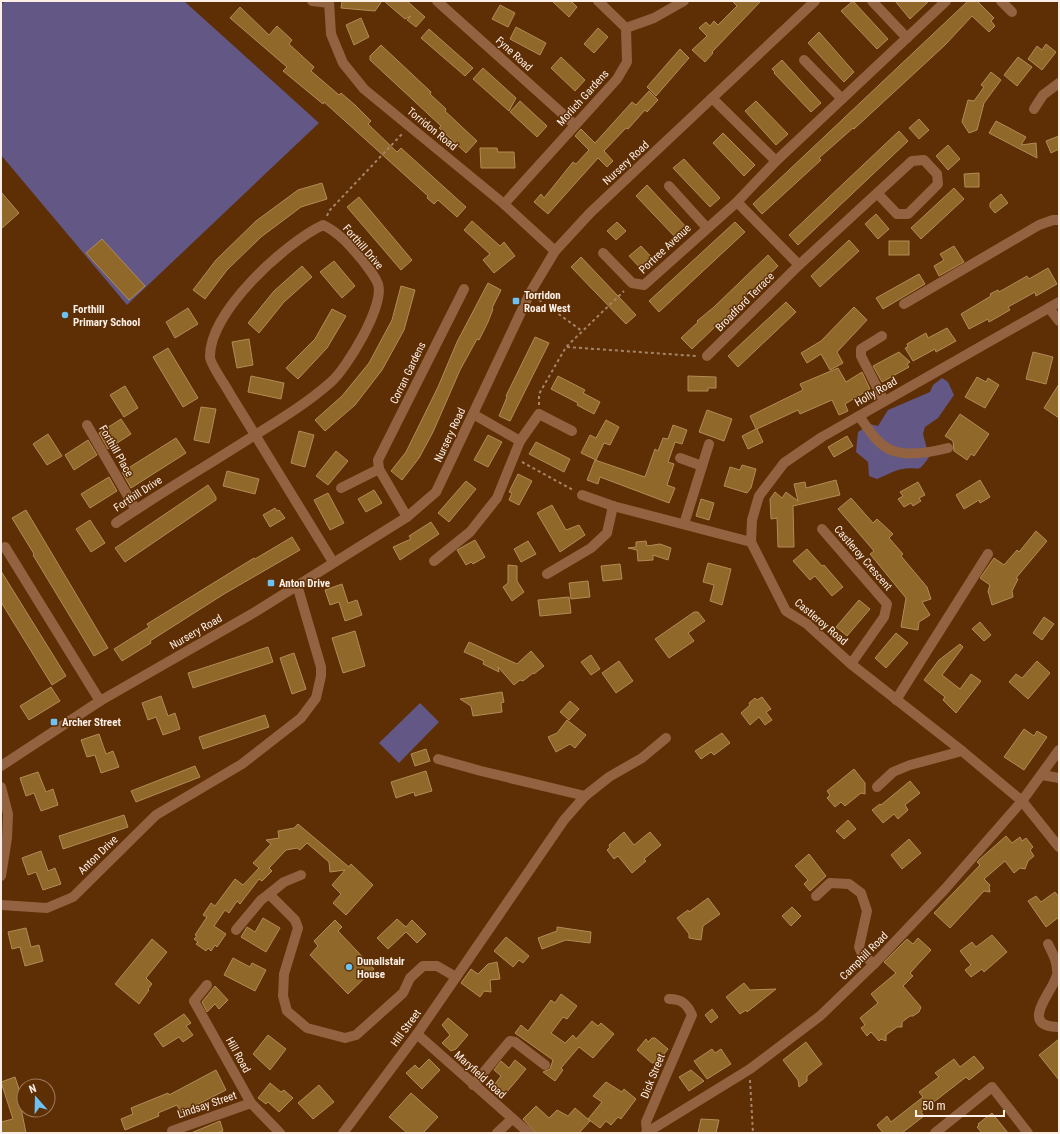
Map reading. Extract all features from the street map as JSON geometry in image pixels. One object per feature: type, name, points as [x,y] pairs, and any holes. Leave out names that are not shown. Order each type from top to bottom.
[{"type":"street","name":"Torridon Road","points":[[312,1],[329,2],[331,34],[343,63],[364,89],[504,204],[555,251]]},
{"type":"street","name":"Fyne Road","points":[[437,1],[575,125]]},
{"type":"street","points":[[598,1],[626,28],[654,18],[684,1]]},
{"type":"street","name":"Nursery Road","points":[[1,766],[100,700],[255,612],[407,517],[436,492],[530,293],[555,251],[590,213],[814,1]]},
{"type":"street","points":[[872,1],[907,38]]},
{"type":"street","name":"Portree Avenue","points":[[603,254],[632,283],[644,285],[737,202],[776,161],[946,1]]},
{"type":"street","points":[[1001,1],[1012,12]]},
{"type":"street","name":"Morlich Gardens","points":[[504,204],[617,79],[627,62],[626,28]]},
{"type":"street","points":[[804,60],[842,99]]},
{"type":"street","points":[[1034,108],[1043,94],[1059,83]]},
{"type":"street","points":[[712,98],[776,161]]},
{"type":"street","name":"Broadford Terrace","points":[[707,356],[799,265],[878,194],[912,161],[924,160],[936,174],[938,184],[908,214],[897,214],[878,194]]},
{"type":"street","name":"Portree Avenue","points":[[669,186],[707,228]]},
{"type":"street","points":[[737,202],[799,265]]},
{"type":"street","points":[[904,304],[1040,225],[1053,220],[1059,220]]},
{"type":"street","points":[[323,226],[306,234],[265,268],[227,310],[213,336],[209,358],[255,436],[333,562]]},
{"type":"street","name":"Forthill Drive","points":[[116,523],[300,408],[333,381],[356,348],[372,317],[378,296],[378,284],[368,268],[349,245],[334,230],[323,226]]},
{"type":"street","name":"Corran Gardens","points":[[379,469],[378,460],[464,289]]},
{"type":"street","name":"Holly Road","points":[[751,542],[752,520],[759,496],[784,463],[822,437],[1059,302]]},
{"type":"street","points":[[1049,308],[1059,321]]},
{"type":"street","points":[[882,336],[861,349],[861,356],[884,401]]},
{"type":"street","points":[[473,414],[520,441]]},
{"type":"street","points":[[434,561],[470,532],[497,498],[520,441],[539,414],[572,431]]},
{"type":"street","points":[[859,416],[877,440],[888,449],[924,453],[948,448]]},
{"type":"street","name":"Forthill Place","points":[[87,425],[136,510]]},
{"type":"street","points":[[684,524],[709,444]]},
{"type":"street","points":[[680,458],[702,466]]},
{"type":"street","points":[[341,488],[379,469],[407,517]]},
{"type":"street","points":[[582,495],[613,506],[751,542]]},
{"type":"street","points":[[548,574],[591,548],[607,533],[613,506]]},
{"type":"street","name":"Castleroy Crescent","points":[[822,529],[887,604],[884,617],[851,664]]},
{"type":"street","name":"Castleroy Road","points":[[751,542],[786,611],[807,624],[851,664],[962,751],[1022,801],[1059,847]]},
{"type":"street","points":[[5,547],[100,700]]},
{"type":"street","points":[[896,700],[988,554]]},
{"type":"street","name":"Anton Drive","points":[[1,905],[47,908],[73,897],[156,815],[242,764],[301,718],[316,698],[321,676],[321,667],[297,585]]},
{"type":"street","name":"Hill Street","points":[[343,1133],[416,1034],[564,820],[584,796],[609,777],[642,758],[666,738]]},
{"type":"street","name":"Camphill Road","points":[[646,1132],[750,1069],[820,1016],[874,964],[945,889],[1022,801],[1042,776],[1059,750]]},
{"type":"street","points":[[876,787],[893,772],[910,765],[962,751]]},
{"type":"street","points":[[438,759],[584,796]]},
{"type":"street","points":[[1042,776],[1059,778]]},
{"type":"street","points":[[1,787],[7,838],[1,876]]},
{"type":"street","points":[[236,930],[261,900],[284,882],[301,875]]},
{"type":"street","points":[[816,896],[830,883],[849,884],[861,893],[868,911],[859,946],[862,954],[874,964]]},
{"type":"street","points":[[269,894],[295,920],[298,928],[284,974],[283,996],[287,1011],[307,1028],[345,1038],[356,1035],[403,993],[410,978],[423,966],[437,966],[456,977]]},
{"type":"street","points":[[1048,944],[1056,960],[1057,975],[1039,1007],[1039,1014],[1042,1022],[1048,1026],[1059,1027]]},
{"type":"street","name":"Hill Road","points":[[207,985],[194,1001],[251,1103],[280,1133]]},
{"type":"street","name":"Dick Street","points":[[646,1132],[646,1122],[684,1029],[692,1015],[687,1004],[677,999],[669,999]]},
{"type":"street","name":"Maryfield Road","points":[[416,1034],[472,1085],[529,1133]]},
{"type":"street","points":[[472,1085],[510,1041],[515,1042],[545,1065]]},
{"type":"street","points":[[936,1133],[992,1087],[1028,1133]]},
{"type":"street","name":"Lindsay Street","points":[[172,1131],[251,1103]]},
{"type":"street","points":[[497,1133],[512,1119]]},
{"type":"path","points":[[323,226],[329,211],[409,126]]},
{"type":"path","points":[[539,414],[539,394],[566,347],[632,283]]},
{"type":"path","points":[[530,293],[582,331]]},
{"type":"path","points":[[566,347],[707,356]]},
{"type":"path","points":[[514,458],[582,495]]},
{"type":"path","points":[[750,1069],[753,1133]]},
{"type":"shaded area","points":[[5,1],[184,1],[319,123],[127,305],[1,155],[1,5]]},
{"type":"shaded area","points":[[942,378],[948,382],[954,395],[938,418],[925,427],[923,434],[929,457],[925,463],[918,469],[909,468],[900,470],[877,479],[869,476],[868,462],[856,452],[858,432],[870,424],[878,426],[888,410],[930,392],[933,385]]},
{"type":"shaded area","points":[[420,703],[439,722],[399,763],[379,743]]},
{"type":"building","points":[[342,1],[382,1],[375,11],[341,8]]},
{"type":"building","points":[[384,1],[407,1],[425,17],[416,27],[407,20],[411,16],[405,19]]},
{"type":"building","points":[[552,1],[571,1],[577,7],[569,17]]},
{"type":"building","points":[[732,1],[761,1],[712,52],[713,53],[705,62],[692,50],[707,36],[699,28],[706,22],[710,26],[714,21],[718,25],[737,6]]},
{"type":"building","points":[[853,1],[888,39],[877,49],[841,11]]},
{"type":"building","points":[[895,1],[929,1],[910,19]]},
{"type":"building","points":[[968,1],[977,1],[994,18],[991,21],[995,26],[989,32],[972,16],[945,45],[854,129],[853,128],[819,158],[821,160],[762,214],[753,204]]},
{"type":"building","points":[[500,5],[515,13],[508,27],[492,19]]},
{"type":"building","points":[[240,7],[269,35],[277,26],[292,40],[289,44],[314,67],[311,71],[339,95],[341,93],[355,105],[371,121],[368,124],[397,152],[401,148],[466,207],[457,217],[438,200],[434,204],[427,198],[428,196],[324,102],[323,104],[283,71],[287,67],[230,18]]},
{"type":"building","points":[[361,18],[369,37],[354,45],[346,25]]},
{"type":"building","points":[[516,27],[546,43],[540,55],[510,39]]},
{"type":"building","points":[[598,28],[608,37],[594,53],[584,44]]},
{"type":"building","points":[[429,29],[473,68],[465,76],[421,38]]},
{"type":"building","points":[[819,32],[854,72],[844,82],[808,43]]},
{"type":"building","points":[[1046,44],[1056,52],[1042,70],[1028,59],[1037,46],[1042,50]]},
{"type":"building","points":[[381,45],[431,92],[430,94],[446,109],[445,111],[477,141],[466,153],[439,128],[441,126],[370,60],[370,56]]},
{"type":"building","points":[[680,49],[689,58],[656,96],[647,87]]},
{"type":"building","points":[[561,57],[585,80],[575,91],[551,68]]},
{"type":"building","points":[[1018,57],[1032,67],[1017,86],[1004,75]]},
{"type":"building","points":[[782,60],[821,103],[811,112],[774,73],[775,72],[772,69]]},
{"type":"building","points":[[483,68],[516,98],[509,111],[473,79]]},
{"type":"building","points":[[991,72],[1001,80],[984,103],[977,130],[969,133],[962,122],[968,100],[974,101],[984,87],[981,85]]},
{"type":"building","points":[[649,91],[658,100],[647,112],[645,110],[628,129],[626,128],[604,151],[613,161],[607,167],[598,158],[548,214],[534,202],[541,194],[544,198],[573,162],[576,164],[589,150],[575,136],[581,129],[595,143],[632,102],[636,105]]},
{"type":"building","points":[[520,101],[547,126],[537,137],[510,112]]},
{"type":"building","points":[[756,101],[788,134],[776,145],[745,111]]},
{"type":"building","points":[[919,119],[929,130],[919,139],[909,128]]},
{"type":"building","points":[[996,121],[1026,137],[1021,145],[1036,143],[1037,158],[989,133]]},
{"type":"building","points":[[899,131],[908,141],[798,245],[789,235]]},
{"type":"building","points":[[723,133],[755,165],[744,176],[713,143]]},
{"type":"building","points":[[1059,136],[1059,149],[1051,153],[1046,141]]},
{"type":"building","points":[[948,145],[960,159],[948,170],[936,156]]},
{"type":"building","points":[[480,148],[497,148],[498,152],[514,152],[515,168],[481,168]]},
{"type":"building","points":[[684,159],[720,198],[710,207],[673,168]]},
{"type":"building","points":[[979,173],[979,187],[965,187],[964,174]]},
{"type":"building","points":[[322,183],[327,199],[301,207],[261,237],[227,270],[205,299],[193,290],[216,260],[256,221],[298,190]]},
{"type":"building","points":[[647,185],[688,229],[677,239],[636,196]]},
{"type":"building","points":[[954,188],[964,199],[921,239],[911,228]]},
{"type":"building","points":[[1,192],[19,213],[1,229]]},
{"type":"building","points":[[1001,194],[1008,203],[995,213],[990,207],[990,203]]},
{"type":"building","points":[[359,197],[412,260],[401,270],[347,207]]},
{"type":"building","points":[[876,214],[889,229],[878,239],[865,224]]},
{"type":"building","points":[[472,221],[500,246],[504,242],[515,256],[494,273],[483,260],[490,254],[464,230]]},
{"type":"building","points":[[617,222],[626,231],[616,240],[607,231]]},
{"type":"building","points":[[735,222],[745,232],[659,312],[649,301]]},
{"type":"building","points":[[102,239],[145,286],[129,300],[86,253]]},
{"type":"building","points":[[849,240],[859,251],[820,287],[811,276]]},
{"type":"building","points":[[889,241],[909,241],[909,255],[889,255]]},
{"type":"building","points":[[641,246],[655,261],[643,271],[629,256]]},
{"type":"building","points":[[954,246],[964,262],[939,276],[934,266],[944,260],[940,254]]},
{"type":"building","points":[[768,255],[778,266],[692,349],[681,338],[698,322],[697,321],[714,307]]},
{"type":"building","points":[[581,257],[636,315],[626,324],[571,267]]},
{"type":"building","points":[[334,261],[355,286],[342,298],[320,272]]},
{"type":"building","points":[[302,266],[312,277],[284,302],[259,333],[248,323],[274,291]]},
{"type":"building","points":[[1048,268],[1057,284],[1036,296],[1035,292],[1008,307],[1010,310],[989,322],[988,319],[969,329],[961,314],[991,296],[990,294],[998,290],[999,292],[1027,276],[1029,279]]},
{"type":"building","points":[[919,274],[925,284],[883,309],[876,298]]},
{"type":"building","points":[[488,283],[501,290],[492,308],[493,309],[488,322],[479,340],[477,339],[460,370],[433,432],[419,458],[402,480],[391,471],[406,452],[438,387],[457,342]]},
{"type":"building","points":[[401,286],[415,290],[404,330],[382,370],[355,405],[325,431],[315,420],[342,396],[369,363],[392,320]]},
{"type":"building","points":[[786,302],[796,312],[738,367],[728,356]]},
{"type":"building","points":[[854,307],[867,320],[837,352],[843,363],[830,370],[821,354],[807,363],[801,353],[821,341]]},
{"type":"building","points":[[188,308],[198,324],[175,338],[166,322]]},
{"type":"building","points":[[332,309],[346,316],[327,348],[298,379],[286,368],[315,339]]},
{"type":"building","points":[[947,328],[956,341],[936,352],[935,349],[913,361],[905,348],[908,347],[907,344],[926,333],[928,338]]},
{"type":"building","points":[[535,337],[549,343],[510,421],[499,416],[507,397],[506,396]]},
{"type":"building","points":[[249,339],[253,365],[237,368],[232,342]]},
{"type":"building","points":[[168,348],[198,398],[183,407],[153,357]]},
{"type":"building","points":[[899,352],[910,362],[907,364],[909,367],[882,382],[873,366]]},
{"type":"building","points":[[1033,352],[1053,357],[1046,384],[1026,379]]},
{"type":"building","points":[[838,368],[846,382],[862,372],[870,389],[845,404],[848,411],[839,415],[832,400],[800,414],[798,410],[757,429],[763,442],[748,449],[742,436],[756,429],[750,416],[803,390],[800,384]]},
{"type":"building","points":[[251,376],[284,383],[281,399],[248,392]]},
{"type":"building","points":[[558,376],[585,390],[583,393],[600,402],[594,414],[577,405],[578,403],[551,389]]},
{"type":"building","points":[[688,376],[716,377],[716,388],[708,388],[708,391],[688,391]]},
{"type":"building","points":[[977,377],[986,382],[988,378],[999,385],[985,408],[965,397]]},
{"type":"building","points":[[1059,384],[1059,418],[1044,408]]},
{"type":"building","points":[[125,386],[138,408],[124,417],[110,395]]},
{"type":"building","points":[[201,407],[216,409],[209,443],[194,440]]},
{"type":"building","points":[[707,410],[732,419],[724,441],[699,432]]},
{"type":"building","points":[[960,414],[989,434],[974,456],[971,454],[967,460],[954,451],[953,441],[945,436]]},
{"type":"building","points":[[121,419],[131,434],[108,449],[99,433]]},
{"type":"building","points":[[606,420],[619,427],[610,445],[604,443],[596,460],[581,453],[590,435],[596,438]]},
{"type":"building","points":[[673,425],[687,430],[682,444],[675,442],[668,462],[674,464],[667,485],[675,488],[669,503],[600,477],[598,484],[587,480],[595,460],[645,477],[655,449],[658,451],[663,438],[668,439]]},
{"type":"building","points":[[299,431],[314,435],[305,467],[291,463]]},
{"type":"building","points":[[48,434],[62,456],[47,465],[33,444]]},
{"type":"building","points":[[488,435],[502,442],[488,467],[474,460]]},
{"type":"building","points":[[847,436],[853,446],[834,457],[828,447]]},
{"type":"building","points":[[176,438],[186,453],[131,488],[122,472]]},
{"type":"building","points":[[88,440],[97,455],[74,470],[65,455]]},
{"type":"building","points":[[536,442],[570,459],[564,472],[529,454]]},
{"type":"building","points":[[336,451],[348,461],[328,485],[316,476]]},
{"type":"building","points":[[742,465],[756,469],[751,488],[747,493],[724,486],[730,467],[740,470]]},
{"type":"building","points":[[227,471],[259,479],[255,494],[223,486]]},
{"type":"building","points":[[518,474],[532,481],[519,505],[509,500],[512,493],[509,492]]},
{"type":"building","points":[[109,477],[117,491],[90,508],[81,494]]},
{"type":"building","points":[[836,480],[840,495],[793,506],[794,547],[778,547],[777,518],[771,519],[770,499],[775,492],[782,498],[786,492],[798,501],[794,484],[805,482],[806,488]]},
{"type":"building","points":[[980,480],[990,497],[980,503],[979,500],[964,509],[956,495]]},
{"type":"building","points":[[466,481],[476,489],[449,522],[438,513]]},
{"type":"building","points":[[918,482],[925,495],[919,498],[921,501],[913,506],[911,503],[904,507],[898,499],[903,496],[900,492]]},
{"type":"building","points":[[208,485],[216,497],[216,500],[125,562],[115,548]]},
{"type":"building","points":[[374,490],[382,503],[366,512],[358,499]]},
{"type":"building","points":[[328,493],[344,523],[330,530],[314,500]]},
{"type":"building","points":[[851,498],[873,523],[877,519],[893,534],[889,538],[903,554],[901,556],[927,587],[931,599],[922,602],[930,615],[919,622],[918,630],[901,627],[906,598],[870,554],[874,551],[838,509]]},
{"type":"building","points":[[701,499],[714,503],[709,520],[696,516]]},
{"type":"building","points":[[552,505],[566,530],[579,525],[585,535],[560,552],[537,513]]},
{"type":"building","points":[[275,508],[277,511],[279,510],[285,518],[270,527],[263,515]]},
{"type":"building","points":[[26,510],[108,648],[94,656],[12,518]]},
{"type":"building","points":[[90,520],[105,543],[91,552],[76,529]]},
{"type":"building","points":[[431,522],[439,534],[400,560],[393,547],[411,539],[409,536]]},
{"type":"building","points":[[1036,531],[1047,541],[1016,578],[1018,579],[1012,591],[1013,597],[992,605],[988,591],[990,585],[980,578],[994,558],[1004,565],[1017,550],[1019,552]]},
{"type":"building","points":[[292,537],[300,550],[224,594],[150,641],[151,643],[122,661],[114,649],[149,627],[147,624],[254,558],[255,559]]},
{"type":"building","points":[[475,540],[485,557],[473,564],[471,562],[466,565],[457,550]]},
{"type":"building","points":[[528,541],[536,554],[521,562],[514,549]]},
{"type":"building","points":[[646,541],[647,546],[660,544],[671,548],[668,560],[653,555],[653,560],[638,561],[637,550],[628,548],[636,547],[636,542]]},
{"type":"building","points":[[807,549],[822,566],[824,565],[843,587],[832,596],[815,576],[810,580],[793,561]]},
{"type":"building","points":[[708,563],[731,569],[722,605],[710,601],[714,585],[703,582]]},
{"type":"building","points":[[620,564],[622,579],[603,581],[601,566]]},
{"type":"building","points":[[508,565],[517,566],[517,581],[524,592],[512,601],[503,587],[508,583]]},
{"type":"building","points":[[1,571],[66,676],[52,685],[1,602]]},
{"type":"building","points":[[588,581],[590,597],[571,599],[569,583]]},
{"type":"building","points":[[342,584],[348,603],[357,600],[362,615],[345,621],[339,602],[330,605],[325,590]]},
{"type":"building","points":[[569,597],[571,613],[540,616],[538,600]]},
{"type":"building","points":[[859,600],[870,609],[847,636],[836,627]]},
{"type":"building","points":[[694,612],[698,612],[705,621],[688,633],[694,641],[669,658],[655,639]]},
{"type":"building","points":[[1044,617],[1054,624],[1042,640],[1033,633]]},
{"type":"building","points":[[980,622],[991,635],[984,641],[972,629]]},
{"type":"building","points":[[355,631],[365,666],[343,673],[332,638]]},
{"type":"building","points":[[896,633],[908,643],[886,668],[875,658]]},
{"type":"building","points":[[469,642],[517,664],[531,651],[544,666],[523,681],[520,680],[514,685],[498,667],[499,672],[483,664],[484,661],[464,652]]},
{"type":"building","points":[[960,644],[963,647],[942,675],[960,689],[971,674],[981,681],[956,713],[943,700],[945,697],[924,680],[939,660]]},
{"type":"building","points":[[268,647],[273,662],[193,688],[188,673]]},
{"type":"building","points":[[294,653],[306,689],[292,694],[280,658]]},
{"type":"building","points":[[591,655],[600,669],[591,675],[581,662]]},
{"type":"building","points":[[619,661],[633,681],[616,693],[602,673]]},
{"type":"building","points":[[1037,661],[1050,673],[1028,699],[1009,682],[1016,674],[1022,678]]},
{"type":"building","points":[[51,687],[60,701],[29,720],[20,706]]},
{"type":"building","points":[[502,692],[504,702],[501,703],[502,712],[473,716],[471,706],[460,699]]},
{"type":"building","points":[[161,696],[168,716],[175,713],[180,729],[163,735],[156,717],[148,720],[142,703]]},
{"type":"building","points":[[762,697],[771,709],[766,712],[772,720],[765,725],[759,717],[750,725],[741,713],[755,698],[757,700]]},
{"type":"building","points":[[570,701],[579,709],[569,720],[560,712]]},
{"type":"building","points":[[265,715],[269,727],[203,749],[199,737]]},
{"type":"building","points":[[567,720],[586,735],[575,748],[570,744],[556,752],[548,737],[557,733]]},
{"type":"building","points":[[1024,729],[1034,736],[1037,731],[1047,737],[1024,770],[1004,757]]},
{"type":"building","points":[[722,733],[730,743],[714,755],[711,752],[701,759],[695,751]]},
{"type":"building","points":[[99,734],[106,754],[113,751],[119,767],[101,773],[95,755],[87,757],[81,740]]},
{"type":"building","points":[[426,749],[430,761],[415,766],[411,754]]},
{"type":"building","points":[[195,766],[200,777],[136,802],[131,791]]},
{"type":"building","points":[[854,769],[865,783],[865,794],[861,793],[845,806],[841,802],[835,807],[827,798],[830,795],[827,791]]},
{"type":"building","points":[[426,771],[432,791],[415,796],[414,792],[396,798],[391,782]]},
{"type":"building","points":[[38,772],[46,792],[53,789],[58,805],[41,811],[34,793],[26,796],[20,778]]},
{"type":"building","points":[[910,781],[920,793],[905,805],[908,810],[898,819],[894,814],[883,823],[872,810],[880,804],[881,805]]},
{"type":"building","points":[[124,815],[128,827],[63,849],[59,836]]},
{"type":"building","points":[[848,820],[856,829],[844,839],[836,831]]},
{"type":"building","points":[[298,824],[349,867],[351,864],[373,885],[346,915],[333,903],[341,894],[332,885],[345,870],[330,872],[329,862],[307,843],[300,850],[297,848],[286,850],[269,868],[272,871],[262,881],[259,879],[240,904],[237,901],[229,913],[225,910],[214,926],[226,934],[217,947],[215,945],[211,951],[208,948],[206,951],[196,944],[198,942],[194,939],[197,936],[195,935],[207,917],[203,915],[211,903],[215,906],[235,879],[243,885],[259,868],[253,863],[271,844],[266,840],[279,838],[278,831],[294,828]]},
{"type":"building","points":[[624,832],[634,845],[650,832],[661,845],[644,859],[646,861],[632,873],[618,856],[614,859],[607,850],[610,847],[609,845]]},
{"type":"building","points":[[1006,836],[1012,843],[1020,837],[1022,841],[1026,838],[1033,847],[1030,850],[1034,856],[1028,861],[1025,869],[1020,868],[1014,873],[1005,861],[984,879],[990,885],[990,892],[984,891],[950,928],[934,913],[980,865],[977,862]]},
{"type":"building","points":[[909,839],[921,853],[902,869],[891,855]]},
{"type":"building","points":[[41,851],[48,871],[55,868],[61,884],[43,890],[36,872],[28,875],[22,858]]},
{"type":"building","points":[[809,854],[826,876],[810,891],[804,884],[808,880],[795,866]]},
{"type":"building","points":[[1055,892],[1059,897],[1059,917],[1046,927],[1028,901],[1036,896],[1041,902]]},
{"type":"building","points":[[708,898],[720,914],[703,926],[701,940],[689,938],[689,934],[677,918],[688,910],[689,912]]},
{"type":"building","points":[[792,907],[801,916],[791,926],[782,916]]},
{"type":"building","points":[[263,918],[280,928],[266,952],[241,937],[247,927],[255,932]]},
{"type":"building","points":[[397,919],[406,927],[412,920],[426,934],[417,943],[406,932],[388,949],[377,938]]},
{"type":"building","points":[[335,920],[342,927],[338,931],[374,969],[348,994],[310,955],[318,946],[314,941]]},
{"type":"building","points":[[557,927],[591,932],[590,943],[566,940],[542,949],[538,938],[557,931]]},
{"type":"building","points":[[26,928],[31,947],[39,945],[43,961],[25,966],[20,947],[12,949],[8,932]]},
{"type":"building","points":[[992,935],[1007,952],[984,972],[982,969],[971,977],[965,970],[971,965],[960,951],[972,942],[976,947]]},
{"type":"building","points":[[506,937],[529,956],[523,963],[519,960],[513,967],[494,951]]},
{"type":"building","points":[[918,938],[931,950],[910,973],[913,976],[903,986],[921,1007],[919,1012],[902,1022],[902,1027],[897,1027],[886,1035],[886,1041],[881,1039],[879,1041],[871,1032],[867,1036],[861,1028],[865,1025],[860,1018],[878,1003],[871,994],[896,973],[884,962],[907,939],[913,944]]},
{"type":"building","points":[[152,939],[167,952],[146,978],[152,984],[139,1004],[115,984]]},
{"type":"building","points":[[233,958],[250,967],[252,963],[266,970],[255,991],[224,975]]},
{"type":"building","points":[[497,962],[500,979],[490,980],[491,992],[484,991],[480,997],[461,983],[471,969],[478,974],[488,964]]},
{"type":"building","points":[[744,983],[750,990],[776,989],[747,1012],[746,1010],[740,1014],[726,997]]},
{"type":"building","points":[[215,986],[228,1000],[219,1009],[215,1004],[207,1012],[202,1002]]},
{"type":"building","points":[[561,994],[577,1006],[567,1019],[563,1017],[551,1033],[565,1043],[573,1035],[576,1039],[592,1021],[598,1026],[601,1023],[614,1034],[593,1058],[579,1047],[561,1068],[563,1070],[555,1081],[543,1072],[550,1069],[553,1060],[515,1033],[521,1025],[528,1031],[551,1000],[555,1003]]},
{"type":"building","points":[[712,1009],[718,1017],[711,1023],[705,1015]]},
{"type":"building","points":[[184,1014],[191,1023],[186,1026],[193,1035],[183,1042],[179,1037],[163,1047],[154,1034]]},
{"type":"building","points":[[448,1018],[468,1035],[456,1049],[451,1051],[442,1043],[450,1035],[442,1025]]},
{"type":"building","points":[[268,1035],[286,1049],[270,1070],[253,1054]]},
{"type":"building","points":[[652,1038],[655,1038],[668,1049],[658,1062],[652,1063],[637,1050],[646,1039],[648,1042]]},
{"type":"building","points":[[1059,1039],[1059,1080],[1039,1055]]},
{"type":"building","points":[[806,1042],[822,1064],[807,1076],[807,1081],[799,1087],[798,1080],[783,1060]]},
{"type":"building","points":[[712,1049],[715,1053],[721,1049],[731,1064],[707,1079],[694,1061]]},
{"type":"building","points":[[974,1056],[984,1068],[969,1080],[966,1077],[921,1112],[924,1116],[902,1133],[883,1133],[877,1125],[887,1116],[891,1122],[923,1097],[919,1092],[939,1077],[935,1073],[954,1059],[960,1067]]},
{"type":"building","points":[[429,1059],[440,1070],[422,1089],[406,1073],[415,1065],[419,1069]]},
{"type":"building","points":[[515,1060],[526,1069],[506,1093],[495,1084],[501,1076],[494,1070],[501,1061],[509,1068]]},
{"type":"building","points":[[216,1070],[226,1090],[181,1113],[177,1105],[158,1113],[159,1116],[125,1130],[121,1119],[133,1114],[131,1108],[168,1093],[169,1095]]},
{"type":"building","points":[[691,1070],[704,1081],[689,1091],[679,1077]]},
{"type":"building","points":[[15,1077],[16,1118],[23,1118],[26,1133],[1,1133],[1,1122],[13,1119],[1,1082]]},
{"type":"building","points":[[606,1082],[622,1092],[624,1089],[636,1099],[621,1119],[618,1117],[611,1125],[606,1121],[600,1128],[588,1119],[602,1102],[593,1096]]},
{"type":"building","points":[[270,1083],[281,1092],[284,1090],[293,1098],[279,1112],[268,1102],[266,1104],[258,1098]]},
{"type":"building","points":[[319,1085],[334,1102],[313,1119],[298,1103]]},
{"type":"building","points":[[411,1093],[438,1117],[423,1133],[407,1133],[389,1117]]},
{"type":"building","points":[[536,1106],[549,1118],[557,1110],[568,1116],[575,1108],[590,1121],[579,1133],[536,1133],[523,1119]]},
{"type":"building","points":[[992,1113],[1008,1133],[982,1133],[977,1127],[979,1125],[978,1124]]},
{"type":"building","points":[[701,1119],[719,1120],[716,1133],[698,1133]]},
{"type":"building","points":[[220,1121],[223,1131],[217,1133],[191,1133]]},
{"type":"place","name":"Torridon Road West","points":[[516,301]]},
{"type":"place","name":"Forthill Primary School","points":[[65,315]]},
{"type":"place","name":"Anton Drive","points":[[271,583]]},
{"type":"place","name":"Archer Street","points":[[54,722]]},
{"type":"place","name":"Dunalistair House","points":[[349,967]]}]
